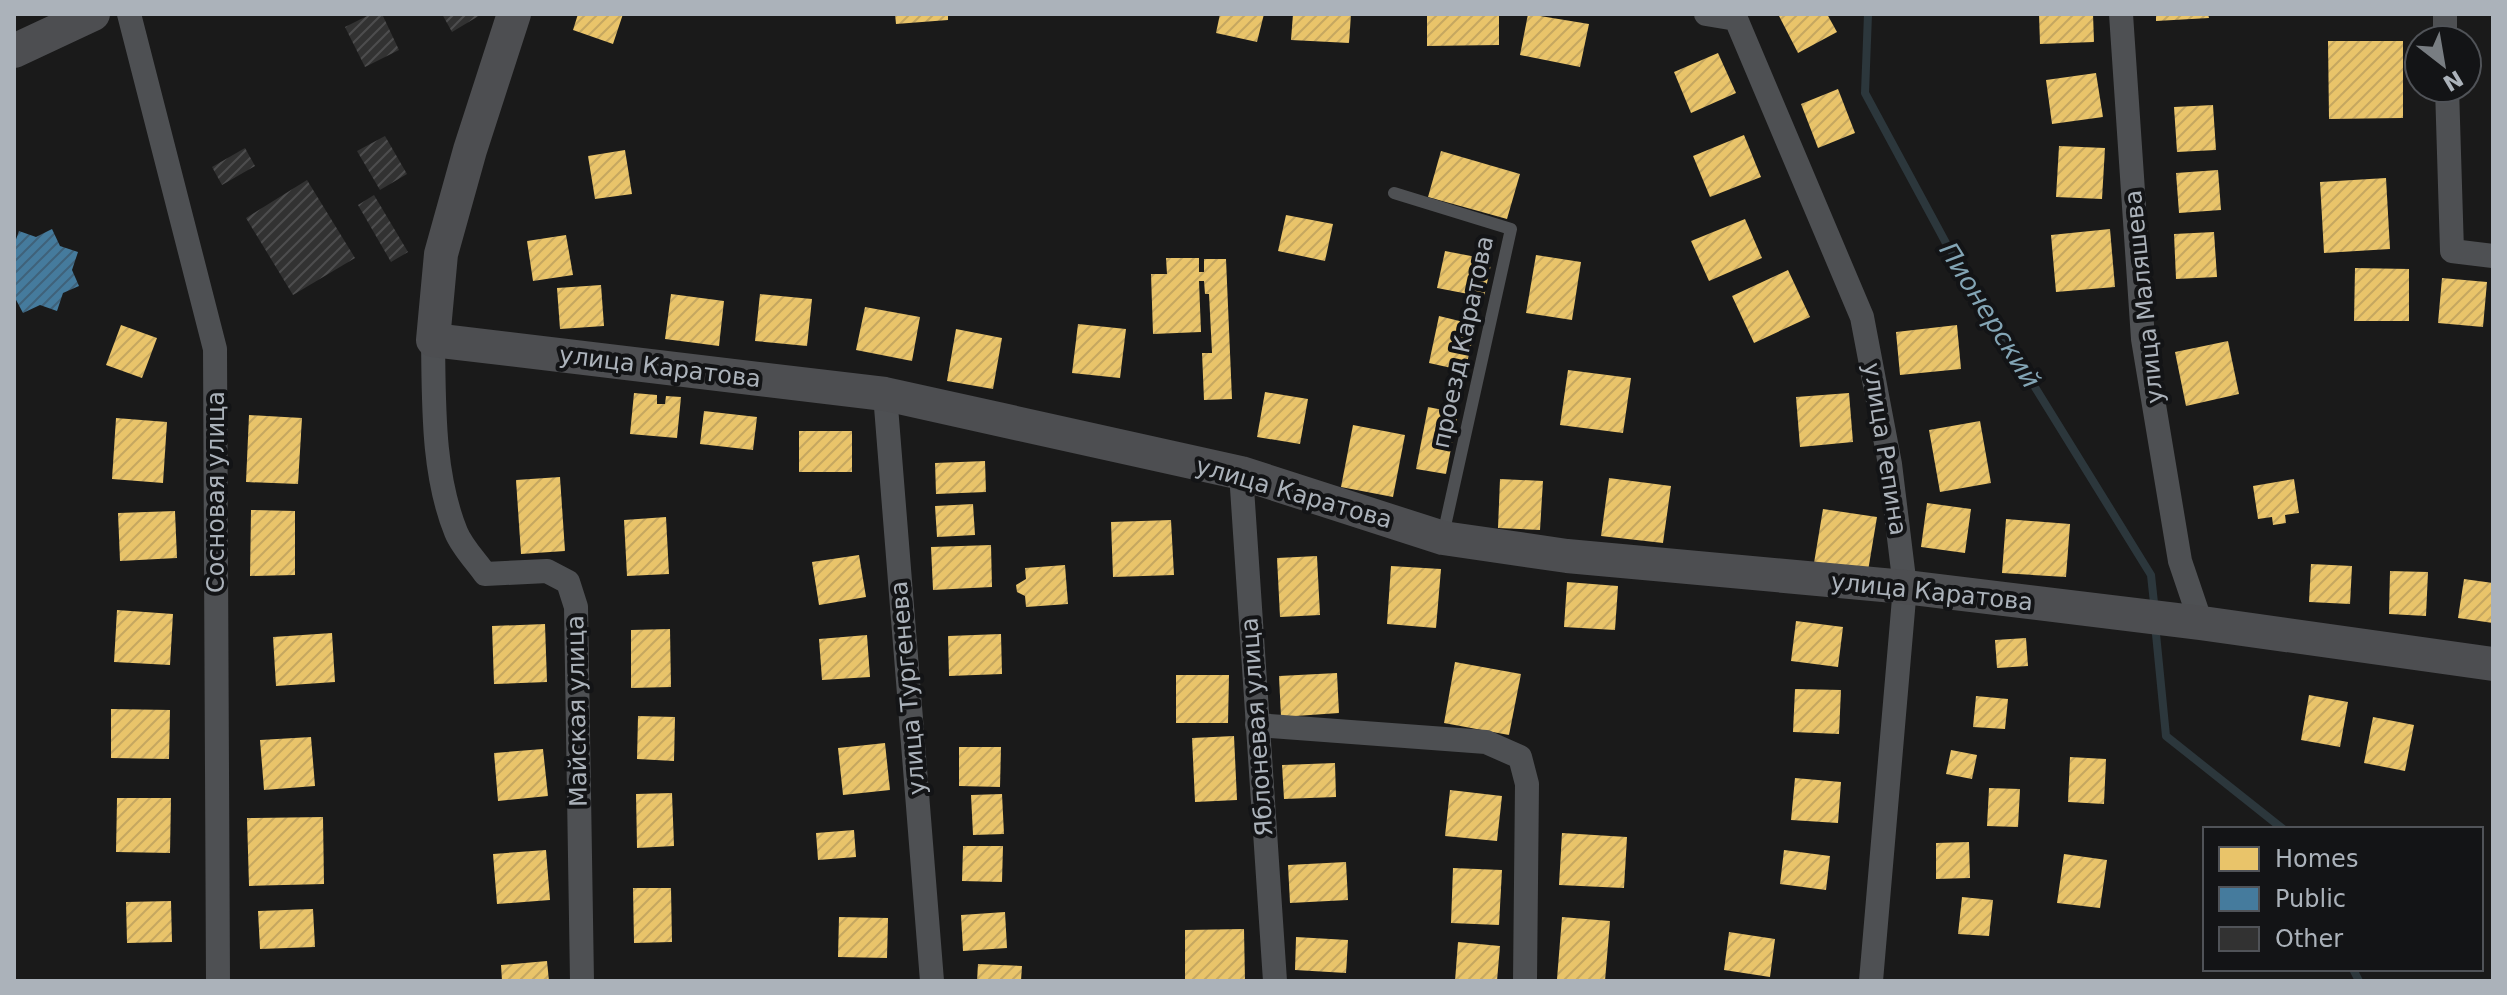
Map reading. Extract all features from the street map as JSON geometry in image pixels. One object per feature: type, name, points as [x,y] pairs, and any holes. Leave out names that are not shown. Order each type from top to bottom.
[{"type":"street","points":[[14,51],[93,14]]},
{"type":"street","name":"Сосновая улица","points":[[129,14],[215,349],[218,981]]},
{"type":"street","points":[[433,340],[441,254],[470,150],[514,14]]},
{"type":"street","name":"улица Репина","points":[[1706,14],[1736,19],[1862,317],[1890,464],[1905,587],[1871,981]]},
{"type":"street","name":"улица Маляшева","points":[[2121,14],[2143,339],[2180,561],[2201,623]]},
{"type":"street","points":[[2447,104],[2452,251],[2493,256]]},
{"type":"street","name":"улица Каратова","points":[[433,340],[885,394],[1241,473],[1443,538],[1567,556],[1905,587],[2201,623],[2493,664]]},
{"type":"street","name":"Майская улица","points":[[433,340],[434,410],[444,486],[457,534],[485,574],[547,571],[568,582],[576,607],[582,981]]},
{"type":"street","name":"улица Тургенева","points":[[885,394],[932,981]]},
{"type":"street","name":"Яблоневая улица","points":[[1241,473],[1275,981]]},
{"type":"street","points":[[1257,725],[1486,742],[1520,757],[1527,784],[1525,981]]},
{"type":"lane","name":"проезд Каратова","points":[[1394,193],[1511,229],[1443,538]]},
{"type":"building: Homes","points":[[578,14],[623,14],[613,44],[573,30]]},
{"type":"building: Homes","points":[[895,14],[948,14],[948,20],[896,24]]},
{"type":"building: Homes","points":[[1220,14],[1264,14],[1257,42],[1216,33]]},
{"type":"building: Homes","points":[[1293,14],[1351,14],[1349,43],[1291,40]]},
{"type":"building: Homes","points":[[1427,14],[1499,14],[1499,45],[1427,46]]},
{"type":"building: Homes","points":[[1528,14],[1589,24],[1580,67],[1520,55]]},
{"type":"building: Homes","points":[[1778,14],[1827,14],[1837,32],[1798,53]]},
{"type":"building: Homes","points":[[2039,14],[2093,14],[2094,42],[2040,44]]},
{"type":"building: Homes","points":[[2156,14],[2208,14],[2209,18],[2156,21]]},
{"type":"building: Homes","points":[[2328,41],[2403,41],[2403,118],[2329,119]]},
{"type":"building: Homes","points":[[1718,53],[1736,93],[1691,113],[1674,72]]},
{"type":"building: Homes","points":[[2096,73],[2103,117],[2052,124],[2046,80]]},
{"type":"building: Homes","points":[[1838,89],[1855,133],[1818,148],[1801,104]]},
{"type":"building: Homes","points":[[2213,105],[2216,150],[2177,152],[2174,107]]},
{"type":"building: Homes","points":[[1744,135],[1761,177],[1710,197],[1693,156]]},
{"type":"building: Homes","points":[[2059,146],[2105,148],[2102,199],[2056,197]]},
{"type":"building: Homes","points":[[625,150],[632,194],[595,199],[588,156]]},
{"type":"building: Homes","points":[[1441,151],[1520,174],[1507,219],[1428,197]]},
{"type":"building: Homes","points":[[2218,170],[2221,210],[2179,213],[2176,173]]},
{"type":"building: Homes","points":[[2386,178],[2390,249],[2324,253],[2320,182]]},
{"type":"building: Homes","points":[[1286,215],[1333,224],[1325,261],[1278,251]]},
{"type":"building: Homes","points":[[1745,219],[1762,258],[1709,281],[1691,241]]},
{"type":"building: Homes","points":[[2110,229],[2115,287],[2056,292],[2051,235]]},
{"type":"building: Homes","points":[[2214,232],[2217,277],[2176,279],[2174,234]]},
{"type":"building: Homes","points":[[566,235],[573,275],[533,281],[527,241]]},
{"type":"building: Homes","points":[[1445,251],[1492,260],[1484,297],[1437,288]]},
{"type":"building: Homes","points":[[1536,255],[1581,262],[1572,320],[1526,313]]},
{"type":"building: Homes","points":[[1166,258],[1199,258],[1199,272],[1204,272],[1204,259],[1226,259],[1232,399],[1204,400],[1202,353],[1212,353],[1209,294],[1205,294],[1204,281],[1199,281],[1201,332],[1153,334],[1151,274],[1167,274]]},
{"type":"building: Homes","points":[[2355,268],[2409,269],[2409,321],[2354,321]]},
{"type":"building: Homes","points":[[1788,270],[1810,317],[1754,343],[1732,296]]},
{"type":"building: Homes","points":[[2442,278],[2487,282],[2483,327],[2438,323]]},
{"type":"building: Homes","points":[[601,285],[604,326],[560,329],[557,288]]},
{"type":"building: Homes","points":[[671,294],[724,301],[719,346],[665,339]]},
{"type":"building: Homes","points":[[760,294],[812,299],[807,346],[755,341]]},
{"type":"building: Homes","points":[[865,307],[920,317],[912,361],[856,350]]},
{"type":"building: Homes","points":[[1439,316],[1476,325],[1465,371],[1429,363]]},
{"type":"building: Homes","points":[[1078,324],[1126,329],[1120,378],[1072,373]]},
{"type":"building: Homes","points":[[121,325],[157,338],[142,378],[106,365]]},
{"type":"building: Homes","points":[[1957,325],[1961,369],[1900,375],[1896,332]]},
{"type":"building: Homes","points":[[956,329],[1002,338],[993,389],[947,381]]},
{"type":"building: Homes","points":[[2228,341],[2239,394],[2186,406],[2175,352]]},
{"type":"building: Homes","points":[[1568,370],[1631,378],[1623,433],[1560,425]]},
{"type":"building: Homes","points":[[1265,392],[1308,399],[1300,444],[1257,437]]},
{"type":"building: Homes","points":[[634,393],[657,395],[657,404],[665,404],[666,396],[681,397],[677,438],[630,434]]},
{"type":"building: Homes","points":[[1849,393],[1853,442],[1800,447],[1796,397]]},
{"type":"building: Homes","points":[[1428,407],[1458,413],[1446,474],[1416,469]]},
{"type":"building: Homes","points":[[704,411],[757,417],[753,450],[700,444]]},
{"type":"building: Homes","points":[[249,415],[302,418],[298,484],[246,482]]},
{"type":"building: Homes","points":[[116,418],[167,422],[163,483],[112,479]]},
{"type":"building: Homes","points":[[1980,421],[1991,483],[1940,492],[1929,430]]},
{"type":"building: Homes","points":[[1353,425],[1405,435],[1393,497],[1341,487]]},
{"type":"building: Homes","points":[[799,431],[852,431],[852,472],[799,472]]},
{"type":"building: Homes","points":[[985,461],[986,492],[936,494],[935,463]]},
{"type":"building: Homes","points":[[560,477],[565,551],[521,554],[516,480]]},
{"type":"building: Homes","points":[[1609,478],[1671,486],[1663,543],[1601,536]]},
{"type":"building: Homes","points":[[1500,479],[1543,481],[1540,530],[1498,528]]},
{"type":"building: Homes","points":[[2294,479],[2299,513],[2285,515],[2286,523],[2273,525],[2272,517],[2258,519],[2253,486]]},
{"type":"building: Homes","points":[[1927,503],[1971,509],[1965,553],[1921,547]]},
{"type":"building: Homes","points":[[973,504],[975,535],[937,537],[935,506]]},
{"type":"building: Homes","points":[[1823,509],[1877,517],[1868,571],[1814,563]]},
{"type":"building: Homes","points":[[251,510],[295,511],[295,575],[250,576]]},
{"type":"building: Homes","points":[[175,511],[177,558],[120,561],[118,513]]},
{"type":"building: Homes","points":[[666,517],[669,574],[627,576],[624,520]]},
{"type":"building: Homes","points":[[2006,519],[2070,524],[2066,577],[2002,573]]},
{"type":"building: Homes","points":[[1171,520],[1174,575],[1113,577],[1111,522]]},
{"type":"building: Homes","points":[[991,545],[992,587],[933,590],[931,547]]},
{"type":"building: Homes","points":[[859,555],[866,597],[819,605],[812,562]]},
{"type":"building: Homes","points":[[1317,556],[1320,615],[1280,617],[1277,558]]},
{"type":"building: Homes","points":[[2311,564],[2352,566],[2350,604],[2309,602]]},
{"type":"building: Homes","points":[[1065,565],[1068,604],[1026,607],[1025,596],[1017,592],[1016,585],[1026,579],[1025,568]]},
{"type":"building: Homes","points":[[1391,566],[1441,569],[1436,628],[1387,624]]},
{"type":"building: Homes","points":[[2390,571],[2428,572],[2426,616],[2389,614]]},
{"type":"building: Homes","points":[[2464,579],[2493,583],[2493,623],[2458,618]]},
{"type":"building: Homes","points":[[1567,582],[1618,586],[1615,630],[1564,627]]},
{"type":"building: Homes","points":[[117,610],[173,614],[170,665],[114,662]]},
{"type":"building: Homes","points":[[1796,621],[1843,627],[1838,667],[1791,661]]},
{"type":"building: Homes","points":[[545,624],[547,682],[494,684],[492,626]]},
{"type":"building: Homes","points":[[670,629],[671,687],[631,688],[631,630]]},
{"type":"building: Homes","points":[[332,633],[335,682],[276,686],[273,637]]},
{"type":"building: Homes","points":[[1001,634],[1002,674],[949,676],[948,636]]},
{"type":"building: Homes","points":[[867,635],[870,677],[822,680],[819,639]]},
{"type":"building: Homes","points":[[2026,638],[2028,666],[1997,668],[1995,640]]},
{"type":"building: Homes","points":[[1455,662],[1521,674],[1509,735],[1444,723]]},
{"type":"building: Homes","points":[[1337,673],[1339,713],[1281,717],[1279,676]]},
{"type":"building: Homes","points":[[1176,675],[1229,675],[1228,723],[1176,723]]},
{"type":"building: Homes","points":[[1795,689],[1841,690],[1839,734],[1793,732]]},
{"type":"building: Homes","points":[[2309,695],[2348,702],[2340,747],[2301,740]]},
{"type":"building: Homes","points":[[1976,696],[2008,699],[2005,729],[1973,727]]},
{"type":"building: Homes","points":[[111,709],[170,710],[169,759],[111,758]]},
{"type":"building: Homes","points":[[638,716],[675,717],[674,761],[637,759]]},
{"type":"building: Homes","points":[[2373,717],[2414,725],[2405,771],[2364,763]]},
{"type":"building: Homes","points":[[1234,736],[1237,800],[1195,802],[1192,738]]},
{"type":"building: Homes","points":[[311,737],[315,786],[264,790],[260,740]]},
{"type":"building: Homes","points":[[885,743],[890,790],[843,795],[838,748]]},
{"type":"building: Homes","points":[[959,747],[1001,747],[1000,787],[959,786]]},
{"type":"building: Homes","points":[[543,749],[548,796],[498,801],[494,753]]},
{"type":"building: Homes","points":[[1951,750],[1977,755],[1972,779],[1946,774]]},
{"type":"building: Homes","points":[[2070,757],[2106,759],[2104,804],[2068,802]]},
{"type":"building: Homes","points":[[1335,763],[1336,797],[1284,799],[1282,765]]},
{"type":"building: Homes","points":[[1795,778],[1841,782],[1838,823],[1791,820]]},
{"type":"building: Homes","points":[[1989,788],[2020,789],[2018,827],[1987,826]]},
{"type":"building: Homes","points":[[1450,790],[1502,796],[1497,841],[1445,836]]},
{"type":"building: Homes","points":[[672,793],[674,846],[637,848],[636,794]]},
{"type":"building: Homes","points":[[1002,794],[1004,834],[973,835],[971,795]]},
{"type":"building: Homes","points":[[117,798],[171,798],[170,853],[116,852]]},
{"type":"building: Homes","points":[[323,817],[324,884],[249,886],[247,818]]},
{"type":"building: Homes","points":[[854,830],[856,857],[818,860],[816,833]]},
{"type":"building: Homes","points":[[1562,833],[1627,837],[1624,888],[1559,885]]},
{"type":"building: Homes","points":[[1969,842],[1970,878],[1936,879],[1936,843]]},
{"type":"building: Homes","points":[[963,846],[1003,846],[1002,882],[962,881]]},
{"type":"building: Homes","points":[[546,850],[550,900],[497,904],[493,854]]},
{"type":"building: Homes","points":[[1784,850],[1830,856],[1826,890],[1780,884]]},
{"type":"building: Homes","points":[[2064,854],[2107,860],[2100,908],[2057,903]]},
{"type":"building: Homes","points":[[1346,862],[1348,900],[1290,903],[1288,865]]},
{"type":"building: Homes","points":[[1453,868],[1502,870],[1499,925],[1451,923]]},
{"type":"building: Homes","points":[[633,888],[671,888],[672,942],[634,943]]},
{"type":"building: Homes","points":[[1962,897],[1993,900],[1989,936],[1958,934]]},
{"type":"building: Homes","points":[[171,901],[172,942],[127,943],[126,902]]},
{"type":"building: Homes","points":[[313,909],[315,947],[260,949],[258,911]]},
{"type":"building: Homes","points":[[1005,912],[1007,948],[963,951],[961,915]]},
{"type":"building: Homes","points":[[839,917],[888,918],[887,958],[838,957]]},
{"type":"building: Homes","points":[[1562,917],[1610,921],[1605,981],[1557,979]]},
{"type":"building: Homes","points":[[1244,929],[1245,981],[1185,981],[1185,930]]},
{"type":"building: Homes","points":[[1729,932],[1775,939],[1770,977],[1724,970]]},
{"type":"building: Homes","points":[[1296,937],[1348,940],[1346,973],[1295,970]]},
{"type":"building: Homes","points":[[1458,942],[1500,946],[1497,981],[1455,981]]},
{"type":"building: Homes","points":[[547,961],[549,981],[502,981],[501,965]]},
{"type":"building: Homes","points":[[978,964],[1022,966],[1021,981],[977,981]]},
{"type":"building: Public","points":[[52,229],[60,246],[78,252],[72,270],[79,286],[63,293],[57,311],[40,305],[23,313],[14,296],[14,245],[19,231],[36,237]]},
{"type":"building: Other","points":[[371,14],[382,14],[399,50],[365,67],[345,27]]},
{"type":"building: Other","points":[[442,14],[482,14],[452,32]]},
{"type":"building: Other","points":[[385,136],[407,174],[380,190],[357,151]]},
{"type":"building: Other","points":[[245,148],[255,166],[222,185],[212,167]]},
{"type":"building: Other","points":[[307,180],[355,258],[293,295],[246,218]]},
{"type":"building: Other","points":[[374,195],[408,252],[391,262],[358,205]]},
{"type":"waterway","name":"Пионерский","points":[[1868,14],[1865,93],[1946,243],[2151,575],[2154,603]]},
{"type":"waterway","points":[[2156,634],[2166,736],[2280,827]]},
{"type":"waterway","points":[[2354,971],[2359,981]]}]
